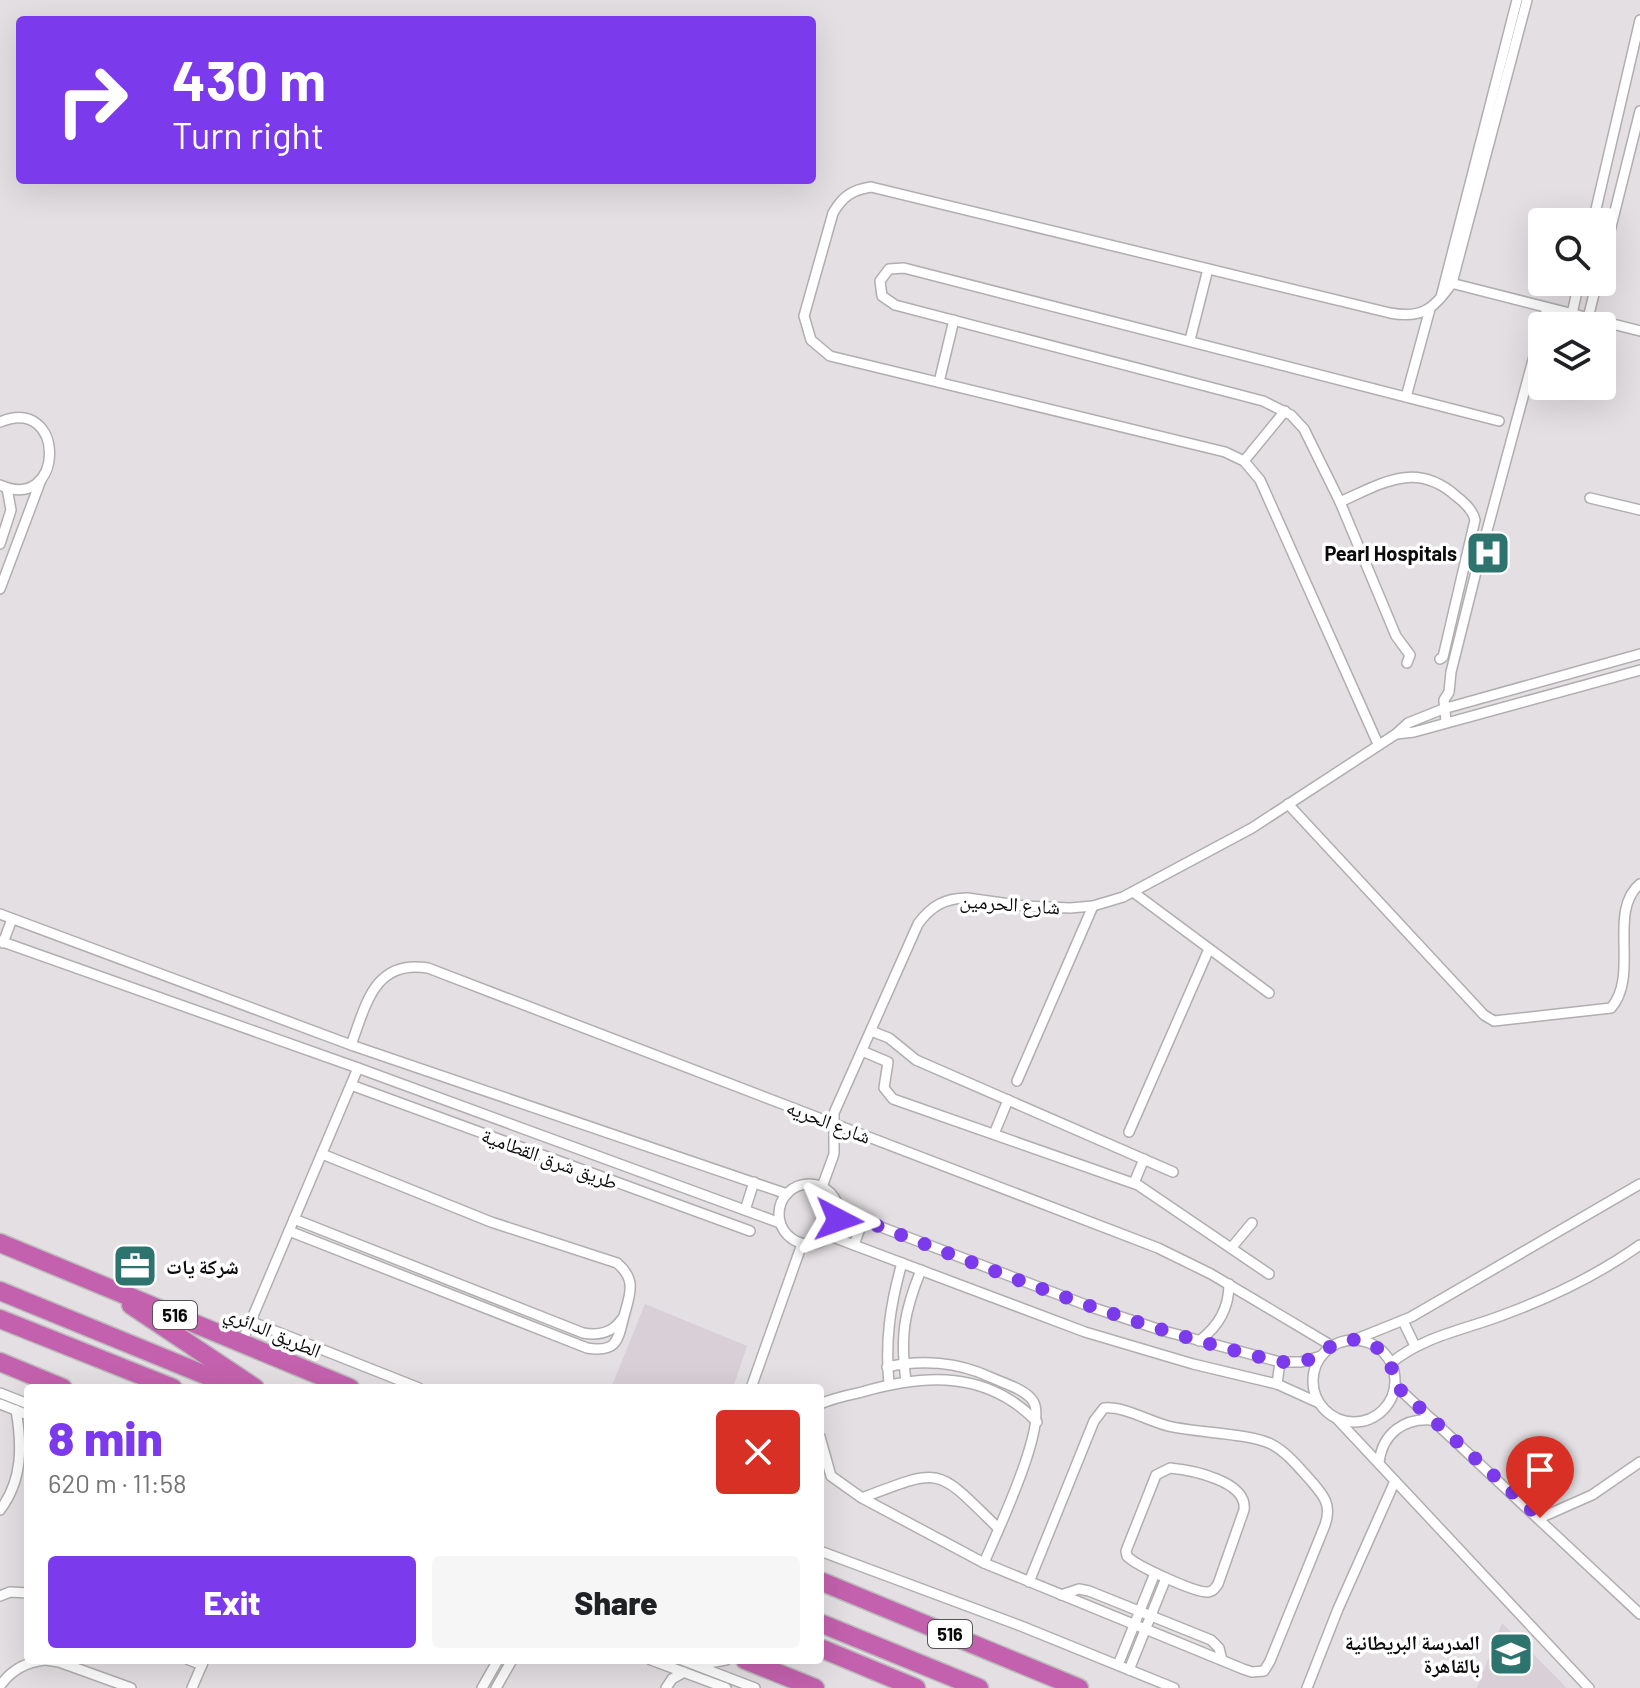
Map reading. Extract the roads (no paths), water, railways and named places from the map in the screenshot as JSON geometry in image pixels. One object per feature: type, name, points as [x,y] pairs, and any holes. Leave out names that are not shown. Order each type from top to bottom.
[{"type":"highway","name":"الطريق الدائري","points":[[0,1243],[341,1384]]},
{"type":"highway","name":"516","points":[[101,1285],[249,1384]]},
{"type":"highway","name":"516","points":[[0,1291],[227,1384]]},
{"type":"highway","points":[[0,1319],[163,1384]]},
{"type":"highway","points":[[4,1363],[54,1384]]},
{"type":"highway","name":"516","points":[[824,1583],[1079,1688]]},
{"type":"highway","name":"516","points":[[824,1625],[979,1688]]},
{"type":"highway","points":[[824,1650],[916,1688]]},
{"type":"highway","points":[[753,1664],[815,1688]]},
{"type":"street","points":[[1448,282],[1517,0]]},
{"type":"street","points":[[1378,744],[1260,480],[1244,461],[1225,452],[830,356],[819,349],[805,329],[804,316],[833,213],[841,199],[855,189],[871,187],[1390,313],[1417,314],[1430,309],[1440,301],[1448,282],[1527,0]]},
{"type":"street","points":[[1596,208],[1640,20]]},
{"type":"street","points":[[1616,208],[1640,111]]},
{"type":"street","points":[[1407,663],[1410,655],[1396,636],[1340,502],[1304,429],[1285,411],[1263,401],[888,301],[880,289],[883,274],[889,269],[904,268],[1499,421]]},
{"type":"street","points":[[1190,340],[1208,269]]},
{"type":"street","points":[[1448,282],[1564,312]]},
{"type":"street","points":[[1446,722],[1444,700],[1449,692],[1451,672],[1478,564],[1547,308]]},
{"type":"street","points":[[1406,397],[1430,309]]},
{"type":"street","points":[[939,382],[954,320]]},
{"type":"street","points":[[1616,325],[1640,331]]},
{"type":"street","points":[[1244,461],[1285,411]]},
{"type":"street","points":[[0,589],[51,460],[48,439],[35,423],[25,419],[1,420]]},
{"type":"street","points":[[1340,502],[1391,479],[1416,477],[1440,484],[1475,517],[1443,658],[1440,659]]},
{"type":"street","points":[[0,544],[11,510],[3,486],[25,488],[41,479]]},
{"type":"street","points":[[1590,498],[1640,510]]},
{"type":"street","points":[[1466,560],[1478,564]]},
{"type":"street","points":[[1462,577],[1474,580]]},
{"type":"street","name":"شارع الحرمين","points":[[822,1187],[834,1154],[834,1113],[918,924],[934,907],[944,901],[967,898],[1024,906],[1093,906],[1133,892],[1214,849],[1288,804],[1396,734],[1408,723],[1443,709],[1640,654]]},
{"type":"street","name":"شارع الحرمين","points":[[1396,734],[1414,732],[1640,670]]},
{"type":"street","points":[[1449,692],[1458,705],[1461,717]]},
{"type":"street","points":[[1288,804],[1484,1015],[1494,1021],[1611,1008],[1619,1000],[1625,985],[1627,909],[1631,893],[1640,884]]},
{"type":"street","points":[[1133,892],[1269,993]]},
{"type":"street","points":[[1017,1081],[1093,906]]},
{"type":"street","points":[[0,914],[351,1045],[787,1194]]},
{"type":"street","points":[[12,919],[2,942],[358,1068],[780,1223]]},
{"type":"street","points":[[1129,1132],[1209,949]]},
{"type":"street","name":"شارع الحريه","points":[[351,1045],[371,992],[379,981],[398,970],[420,967],[1158,1248],[1229,1284],[1332,1346]]},
{"type":"street","points":[[871,1031],[889,1038],[916,1060],[1173,1172]]},
{"type":"street","points":[[862,1051],[888,1062],[884,1084],[890,1097],[1134,1183],[1151,1191],[1269,1274]]},
{"type":"street","points":[[242,1342],[358,1068]]},
{"type":"street","points":[[452,1102],[459,1081]]},
{"type":"street","name":"طريق شرق القطامية","points":[[351,1085],[750,1231]]},
{"type":"street","points":[[994,1134],[1008,1100]]},
{"type":"street","points":[[289,1231],[566,1341],[591,1349],[608,1348],[618,1340],[632,1287],[626,1272],[617,1263],[491,1222],[322,1154]]},
{"type":"street","points":[[1134,1183],[1144,1159]]},
{"type":"street","points":[[745,1210],[754,1182]]},
{"type":"street","points":[[803,1184],[822,1187],[834,1197],[839,1220],[830,1236],[817,1243],[802,1244],[788,1236],[780,1223],[779,1207],[787,1194],[803,1184]]},
{"type":"street","points":[[839,1211],[1106,1312],[1280,1362],[1301,1362],[1321,1356],[1332,1346],[1403,1321],[1640,1184]]},
{"type":"street","points":[[294,1219],[571,1329],[602,1334],[615,1329],[624,1317]]},
{"type":"street","points":[[854,1245],[863,1220]]},
{"type":"street","points":[[1232,1247],[1252,1223]]},
{"type":"street","points":[[830,1236],[1121,1343],[1277,1384],[1319,1403],[1589,1688]]},
{"type":"street","points":[[752,1384],[802,1244]]},
{"type":"street","points":[[359,1259],[364,1247]]},
{"type":"street","points":[[1391,1363],[1415,1346],[1441,1335],[1502,1316],[1560,1292],[1639,1247]]},
{"type":"street","points":[[889,1384],[886,1350],[889,1315],[902,1263]]},
{"type":"street","points":[[906,1381],[902,1338],[905,1317],[921,1270]]},
{"type":"street","points":[[1199,1341],[1211,1332],[1223,1313],[1229,1284]]},
{"type":"street","points":[[455,1297],[460,1285]]},
{"type":"street","points":[[250,1321],[409,1384]]},
{"type":"street","points":[[1403,1321],[1415,1346]]},
{"type":"street","points":[[566,1341],[571,1329]]},
{"type":"street","points":[[1338,1420],[1364,1421],[1375,1416],[1392,1397],[1395,1385],[1391,1363],[1376,1346],[1354,1340]]},
{"type":"street","points":[[1319,1403],[1312,1379],[1321,1356]]},
{"type":"street","points":[[1277,1384],[1280,1362]]},
{"type":"street","points":[[887,1367],[904,1363],[945,1364],[984,1374],[1028,1395],[1036,1408],[1034,1438],[984,1563]]},
{"type":"street","points":[[980,1386],[984,1374]]},
{"type":"street","points":[[824,1403],[889,1384],[936,1378],[980,1386],[1015,1402],[1037,1422]]},
{"type":"street","points":[[1395,1385],[1640,1614]]},
{"type":"street","points":[[0,1393],[24,1402]]},
{"type":"street","points":[[0,1404],[24,1413]]},
{"type":"street","points":[[824,1451],[831,1476],[862,1498],[984,1563],[1029,1582],[1252,1672],[1266,1669],[1328,1517],[1329,1507],[1325,1497],[1283,1452],[1270,1443],[1181,1429],[1115,1408],[1104,1408],[1094,1421],[1029,1582]]},
{"type":"street","points":[[0,1510],[14,1486],[19,1467],[21,1447],[16,1410]]},
{"type":"street","points":[[1379,1463],[1385,1441],[1396,1429],[1410,1421],[1433,1420]]},
{"type":"street","points":[[1540,1518],[1592,1495],[1640,1462]]},
{"type":"street","points":[[1170,1468],[1195,1472],[1218,1480],[1240,1493],[1245,1501],[1244,1510],[1216,1587],[1203,1591],[1166,1578],[1131,1561],[1126,1554],[1158,1473],[1170,1468]]},
{"type":"street","points":[[862,1498],[918,1477],[938,1478],[956,1487],[998,1528]]},
{"type":"street","points":[[1307,1688],[1395,1481]]},
{"type":"street","points":[[824,1552],[1021,1626],[1174,1688]]},
{"type":"street","points":[[1118,1665],[1155,1573]]},
{"type":"street","points":[[1129,1670],[1166,1578]]},
{"type":"street","points":[[5,1594],[24,1584]]},
{"type":"street","points":[[1061,1595],[1085,1590],[1140,1610],[1211,1640],[1219,1648],[1222,1660]]},
{"type":"street","points":[[0,1686],[17,1669],[33,1664]]},
{"type":"street","points":[[66,1664],[131,1688]]},
{"type":"street","points":[[192,1688],[203,1664]]},
{"type":"street","points":[[482,1688],[496,1664]]},
{"type":"street","points":[[496,1688],[510,1664]]},
{"type":"street","points":[[691,1664],[755,1688]]},
{"type":"street","points":[[673,1673],[707,1664]]},
{"type":"street","points":[[673,1673],[726,1688]]},
{"type":"place","name":"Pearl Hospitals","points":[[1488,553]]},
{"type":"place","name":"شركة يات","points":[[135,1266]]},
{"type":"place","name":"المدرسة البريطانية بالقاهرة","points":[[1511,1654]]}]
